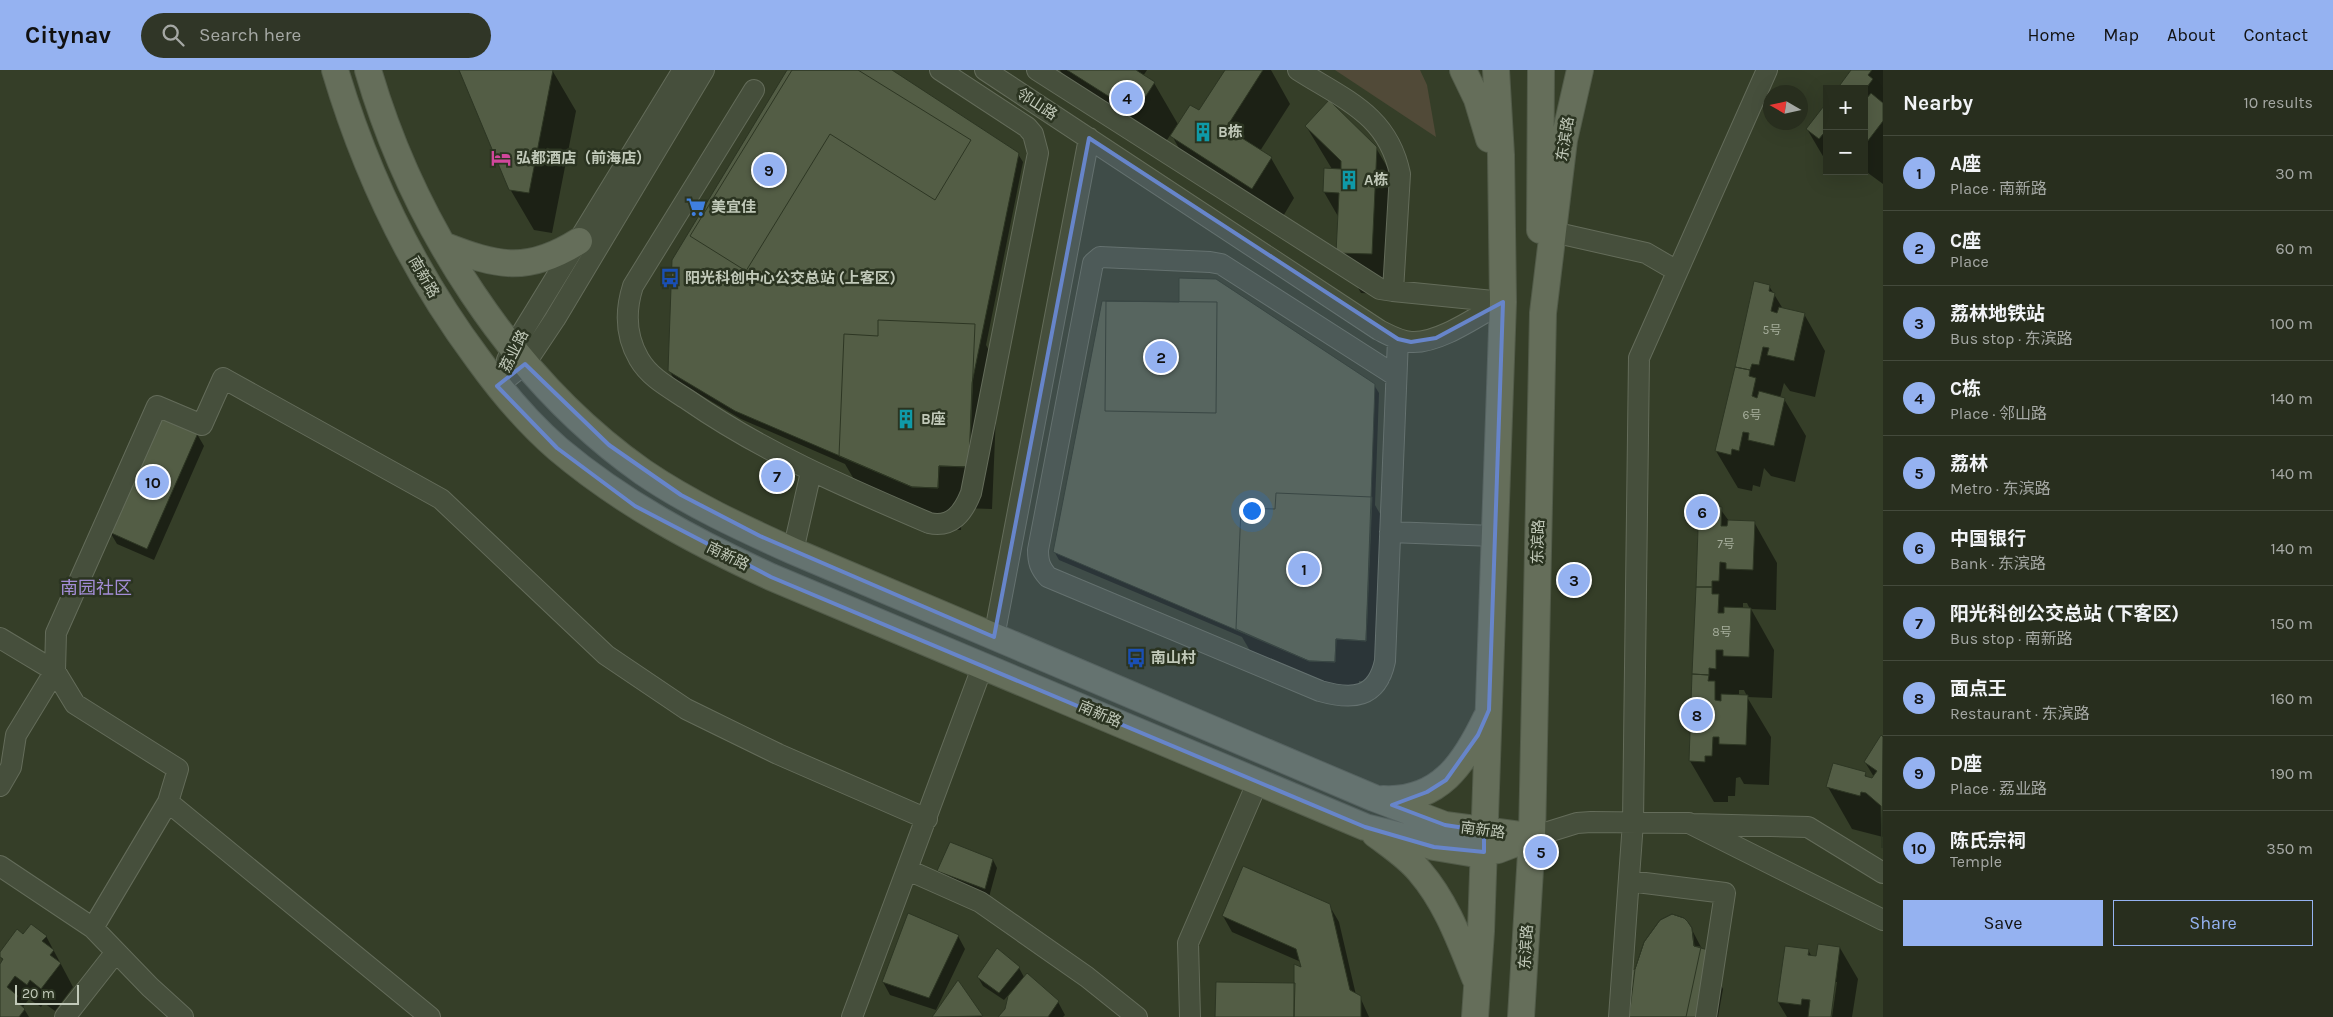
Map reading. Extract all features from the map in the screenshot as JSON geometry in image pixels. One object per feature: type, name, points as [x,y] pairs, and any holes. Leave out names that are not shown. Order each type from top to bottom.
[{"type":"main road","name":"南新路","points":[[335,70],[346,108],[370,170],[396,227],[421,274],[457,332],[498,386],[557,448],[599,481],[672,528],[771,576],[1365,826],[1434,847],[1470,853],[1484,842]]},
{"type":"main road","name":"南新路","points":[[368,70],[395,148],[419,200],[443,245],[472,292],[519,357],[576,416],[643,472],[714,514],[793,551],[1374,798],[1484,842],[1532,836]]},
{"type":"main road","points":[[1463,70],[1477,99],[1491,146],[1502,203]]},
{"type":"main road","points":[[1476,1017],[1479,987],[1503,302],[1502,203],[1496,70]]},
{"type":"main road","points":[[1541,70],[1539,192],[1543,313]]},
{"type":"main road","name":"东滨路","points":[[1521,1017],[1532,836],[1543,313],[1564,140],[1576,80],[1580,70]]},
{"type":"main road","points":[[346,108],[376,95]]},
{"type":"main road","points":[[443,245],[476,257],[518,264],[539,261],[558,254],[578,241]]},
{"type":"main road","points":[[1374,798],[1412,798],[1427,792],[1446,780],[1472,744],[1489,710]]},
{"type":"main road","points":[[1365,826],[1403,854],[1420,871],[1435,892],[1462,944],[1479,987]]},
{"type":"street","name":"荔业路","points":[[519,357],[578,241],[683,70]]},
{"type":"street","name":"荔业路","points":[[498,386],[519,357],[555,320],[704,70]]},
{"type":"street","points":[[754,90],[633,286],[628,304],[627,326],[639,359],[651,375],[740,434],[811,472],[936,525],[944,524],[957,517],[964,510],[970,493],[1038,153],[1033,134],[1027,128],[940,70]]},
{"type":"street","name":"邻山路","points":[[985,70],[1378,330],[1398,339]]},
{"type":"street","points":[[1036,70],[1380,289],[1503,302]]},
{"type":"street","points":[[1298,70],[1364,112],[1380,126],[1390,141],[1397,157],[1400,174],[1392,291]]},
{"type":"street","points":[[1619,1017],[1633,822],[1639,358],[1767,70]]},
{"type":"street","points":[[994,637],[1088,138]]},
{"type":"street","points":[[1553,232],[1646,253],[1677,271]]},
{"type":"street","points":[[1396,376],[1221,264],[1100,258],[1093,263],[1040,541],[1038,562],[1048,577],[1320,691],[1352,696],[1369,690],[1377,683],[1383,672],[1385,661],[1398,339],[1411,342],[1436,338],[1503,302]]},
{"type":"street","points":[[0,786],[11,767],[16,735],[55,670],[56,633],[157,406],[202,425],[223,378],[441,499],[606,655],[686,709],[778,754],[927,819]]},
{"type":"street","points":[[793,551],[811,472]]},
{"type":"street","points":[[1390,532],[1494,536]]},
{"type":"street","points":[[0,638],[55,670],[75,704],[178,769],[168,802],[93,928]]},
{"type":"street","points":[[852,1017],[983,665]]},
{"type":"street","points":[[1190,1017],[1188,943],[1258,781]]},
{"type":"street","points":[[168,802],[430,1017]]},
{"type":"street","points":[[1532,836],[1577,823],[1633,822],[1808,827],[1883,873]]},
{"type":"street","points":[[1688,824],[1883,920]]},
{"type":"street","points":[[0,866],[93,928],[150,987],[183,1017]]},
{"type":"street","points":[[908,870],[980,902],[1087,977],[1137,1017]]},
{"type":"street","points":[[1630,881],[1725,892],[1706,1017]]},
{"type":"street","points":[[65,1017],[116,952]]},
{"type":"highlighted area","points":[[1089,138],[1398,339],[1411,342],[1436,338],[1503,302],[1489,710],[1478,735],[1446,780],[1427,792],[1392,805],[1445,825],[1484,831],[1484,852],[1434,847],[1365,827],[771,577],[635,506],[557,448],[497,386],[525,364],[609,445],[681,495],[760,536],[994,637]]},
{"type":"shaded area","points":[[1335,70],[1420,70],[1427,85],[1436,137]]},
{"type":"building","points":[[459,70],[553,70],[529,193],[509,190]]},
{"type":"building","points":[[787,70],[892,70],[1019,153],[972,383],[969,467],[939,466],[938,488],[912,487],[735,411],[668,371],[672,260]]},
{"type":"building","points":[[792,70],[858,70],[971,140],[935,200],[830,134],[746,271],[690,236]]},
{"type":"building","points":[[1067,70],[1136,70],[1155,82],[1135,113]]},
{"type":"building","name":"B栋","points":[[1225,70],[1263,70],[1226,128],[1272,157],[1252,189],[1170,136],[1190,105],[1199,110]]},
{"type":"building","points":[[1851,70],[1872,70],[1868,75],[1873,79],[1868,86],[1840,85]]},
{"type":"building","points":[[1871,93],[1883,103],[1883,121],[1868,141],[1868,130],[1868,97]]},
{"type":"building","name":"A栋","points":[[1329,100],[1377,147],[1372,254],[1336,253],[1339,193],[1323,192],[1324,168],[1341,169],[1341,161],[1305,126]]},
{"type":"building","points":[[1823,107],[1823,134],[1819,139],[1807,130]]},
{"type":"building","points":[[1179,278],[1216,279],[1375,384],[1366,641],[1336,639],[1335,662],[1309,661],[1053,552],[1102,301],[1179,302]]},
{"type":"building","points":[[1754,281],[1770,285],[1769,291],[1775,293],[1771,311],[1777,313],[1779,307],[1805,313],[1794,361],[1767,355],[1769,348],[1763,347],[1759,365],[1752,364],[1750,370],[1735,367]]},
{"type":"building","points":[[1106,301],[1217,302],[1216,413],[1105,411]]},
{"type":"building","name":"B座","points":[[878,320],[975,324],[969,467],[939,466],[938,488],[912,487],[839,456],[844,334],[878,336]]},
{"type":"building","points":[[1735,367],[1750,370],[1749,376],[1756,378],[1752,396],[1757,398],[1759,391],[1785,398],[1774,446],[1748,440],[1749,433],[1743,432],[1739,451],[1732,449],[1731,455],[1715,451]]},
{"type":"building","points":[[159,416],[198,433],[147,549],[109,532]]},
{"type":"building","points":[[1276,493],[1372,497],[1366,641],[1336,639],[1335,662],[1309,661],[1236,629],[1241,508],[1275,509]]},
{"type":"building","points":[[1699,500],[1715,500],[1715,506],[1722,507],[1721,526],[1727,526],[1728,520],[1755,521],[1753,570],[1726,569],[1726,563],[1720,562],[1719,581],[1712,581],[1712,587],[1696,587]]},
{"type":"building","points":[[1696,587],[1712,587],[1712,594],[1719,594],[1718,613],[1724,613],[1724,607],[1751,608],[1749,657],[1723,656],[1723,650],[1716,650],[1716,669],[1709,668],[1709,675],[1692,674]]},
{"type":"building","points":[[1692,674],[1709,675],[1708,681],[1715,681],[1715,700],[1721,701],[1721,694],[1748,695],[1746,745],[1719,744],[1719,737],[1713,737],[1712,756],[1705,756],[1705,762],[1689,761]]},
{"type":"building","points":[[1881,735],[1883,737],[1882,848],[1881,806],[1866,793],[1861,792],[1860,796],[1826,787],[1833,763],[1866,772],[1865,776],[1872,778],[1877,771],[1864,762]]},
{"type":"building","points":[[950,842],[993,859],[985,889],[937,871]]},
{"type":"building","points":[[1243,866],[1330,904],[1350,990],[1361,996],[1361,1017],[1294,1017],[1294,964],[1301,967],[1296,949],[1222,916]]},
{"type":"building","points":[[908,913],[959,935],[929,998],[882,982]]},
{"type":"building","points":[[1672,914],[1684,918],[1688,922],[1692,928],[1694,946],[1701,947],[1686,1017],[1629,1017],[1635,969],[1644,942],[1660,920]]},
{"type":"building","points":[[1672,914],[1684,918],[1688,922],[1692,928],[1694,946],[1708,950],[1697,1017],[1623,1017],[1631,970],[1635,969],[1644,942],[1660,920]]},
{"type":"building","points":[[31,924],[47,936],[42,941],[54,950],[50,955],[61,963],[41,989],[30,980],[27,985],[15,976],[7,987],[18,996],[15,1000],[25,1009],[19,1017],[0,1017],[0,964],[3,959],[0,957],[0,952],[17,929],[23,934]]},
{"type":"building","points":[[1818,944],[1840,947],[1831,1017],[1808,1017],[1810,1000],[1802,999],[1801,1005],[1777,1002],[1785,946],[1809,949],[1808,955],[1816,956]]},
{"type":"building","points":[[997,948],[1020,967],[999,993],[977,977]]},
{"type":"building","points":[[1027,973],[1059,1001],[1048,1017],[998,1017],[1005,1009],[1008,996]]},
{"type":"building","points":[[958,980],[983,1016],[932,1017]]},
{"type":"building","points":[[1216,982],[1295,983],[1294,1017],[1215,1017]]},
{"type":"place","name":"C栋","points":[[1127,98]]},
{"type":"place","name":"B栋","points":[[1203,132]]},
{"type":"place","name":"弘都酒店（前海店）","points":[[501,158]]},
{"type":"place","name":"D座","points":[[769,170]]},
{"type":"place","name":"A栋","points":[[1349,180]]},
{"type":"place","name":"美宜佳","points":[[696,207]]},
{"type":"place","name":"阳光科创中心公交总站 (上客区)","points":[[670,278]]},
{"type":"place","name":"C座","points":[[1161,357]]},
{"type":"place","name":"B座","points":[[906,419]]},
{"type":"place","name":"阳光科创公交总站 (下客区)","points":[[777,476]]},
{"type":"place","name":"陈氏宗祠","points":[[153,482]]},
{"type":"place","name":"中国银行","points":[[1702,512]]},
{"type":"place","name":"A座","points":[[1304,569]]},
{"type":"place","name":"荔林地铁站","points":[[1574,580]]},
{"type":"place","name":"南山村","points":[[1136,658]]},
{"type":"place","name":"面点王","points":[[1697,715]]},
{"type":"place","name":"荔林","points":[[1541,852]]},
{"type":"district","name":"南园社区","points":[[96,588]]}]
